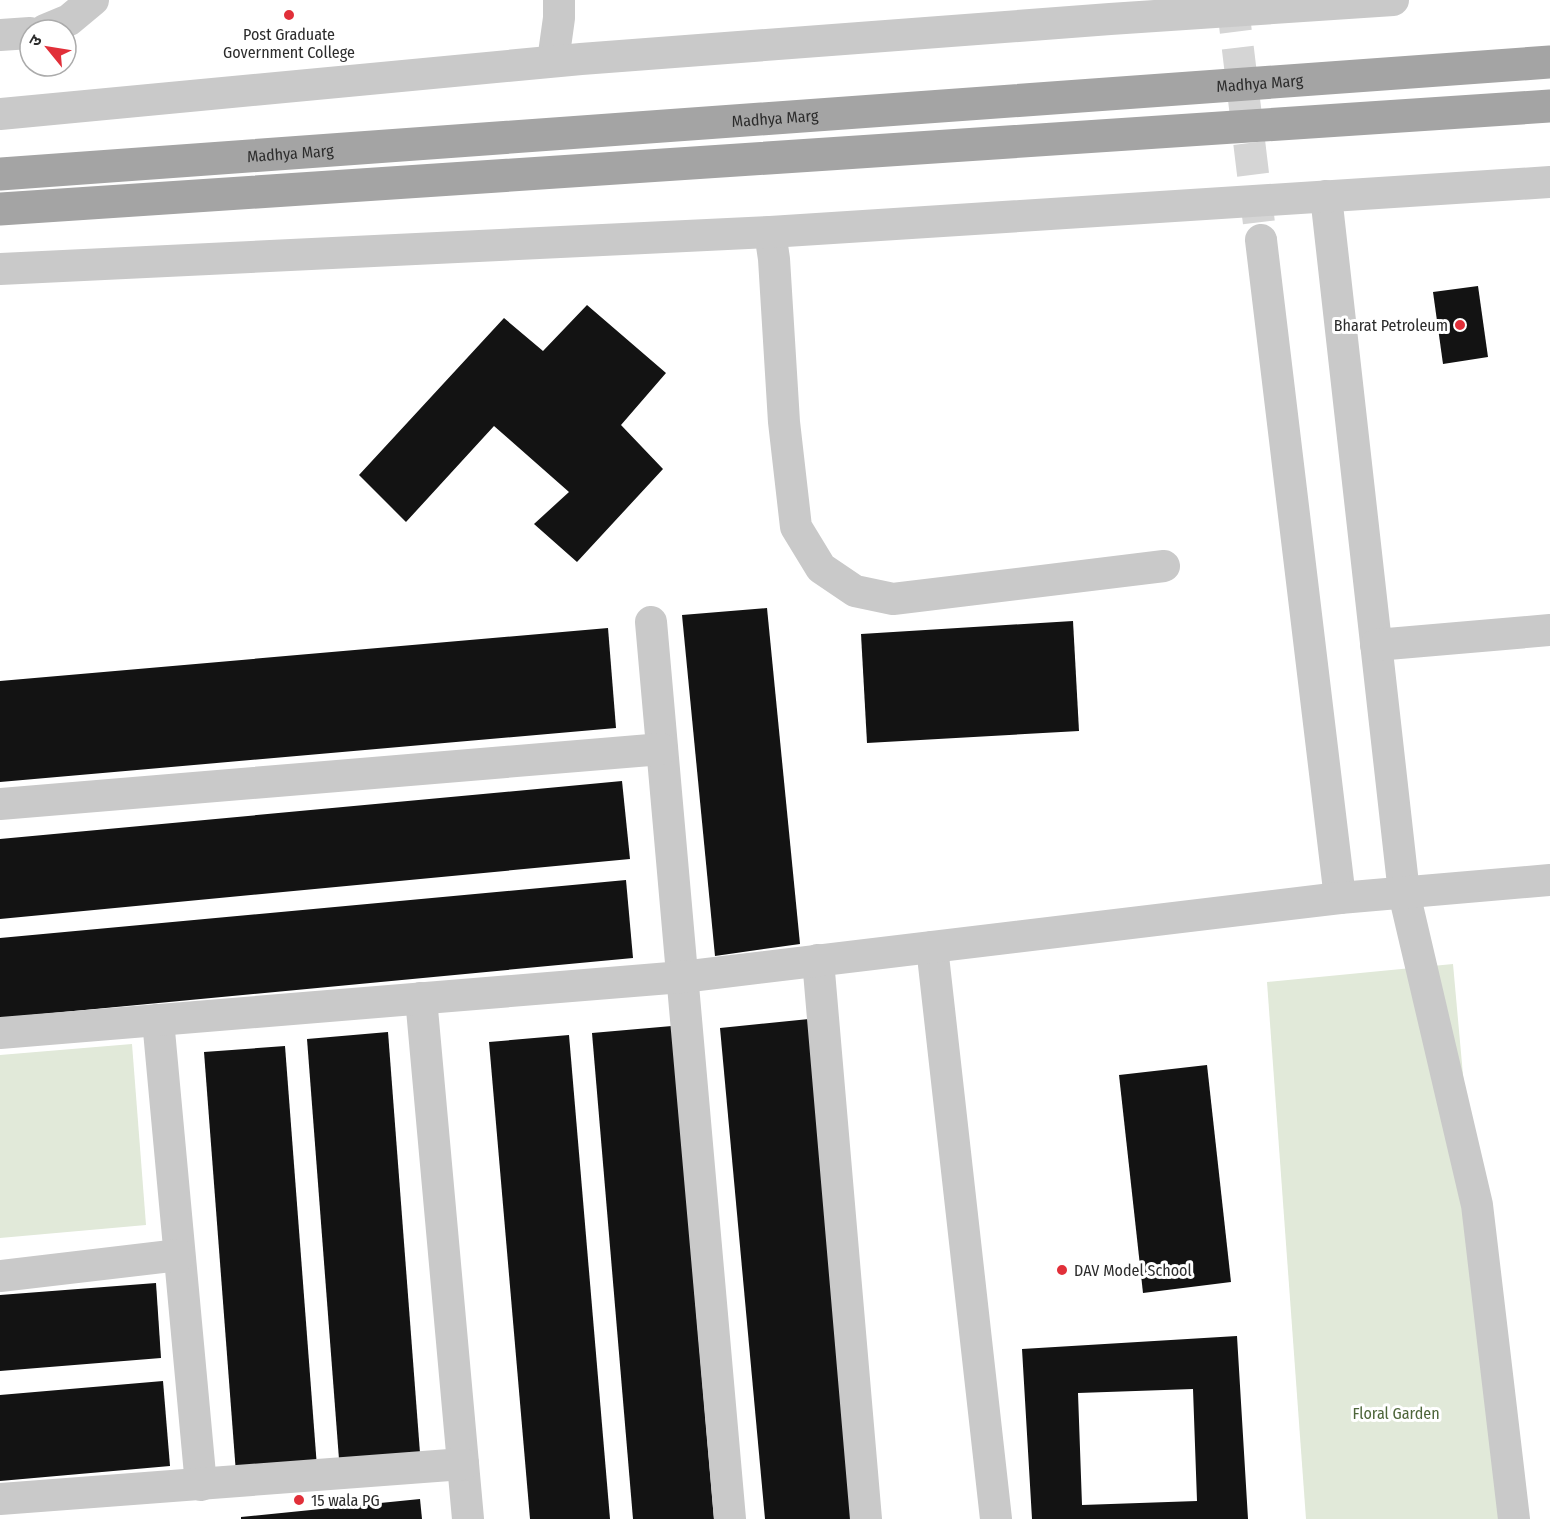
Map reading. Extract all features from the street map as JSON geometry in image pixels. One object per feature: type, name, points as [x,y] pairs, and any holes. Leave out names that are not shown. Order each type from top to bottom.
[{"type":"main road","name":"Madhya Marg","points":[[0,174],[1550,62]]},
{"type":"main road","points":[[0,209],[1550,106]]},
{"type":"street","points":[[71,18],[93,0]]},
{"type":"street","points":[[553,61],[560,0]]},
{"type":"street","points":[[0,114],[1110,10],[1393,0]]},
{"type":"street","points":[[0,35],[18,34]]},
{"type":"street","points":[[0,269],[770,232],[1550,182]]},
{"type":"street","points":[[1326,196],[1404,893],[1477,1205],[1514,1519]]},
{"type":"street","points":[[770,232],[774,259],[784,422],[796,527],[821,568],[855,591],[893,599],[1164,566]]},
{"type":"street","points":[[1261,240],[1340,898]]},
{"type":"street","points":[[651,622],[730,1519]]},
{"type":"street","points":[[1376,645],[1550,630]]},
{"type":"street","points":[[0,804],[662,749]]},
{"type":"street","points":[[0,1033],[682,976],[1340,898],[1550,880]]},
{"type":"street","points":[[932,947],[996,1519]]},
{"type":"street","points":[[818,960],[866,1519]]},
{"type":"street","points":[[421,998],[468,1519]]},
{"type":"street","points":[[158,1020],[201,1485]]},
{"type":"street","points":[[0,1276],[179,1255]]},
{"type":"street","points":[[0,1499],[463,1464]]},
{"type":"green space","name":"Floral Garden","points":[[1453,964],[1503,1519],[1306,1519],[1267,982]]},
{"type":"green space","points":[[132,1044],[146,1225],[0,1238],[0,1055]]},
{"type":"building","name":"Bharat Petroleum","points":[[1478,286],[1488,357],[1443,364],[1433,292]]},
{"type":"building","points":[[587,305],[666,373],[621,425],[663,469],[577,562],[534,524],[569,492],[494,426],[406,522],[359,475],[504,318],[543,351]]},
{"type":"building","points":[[767,608],[800,944],[715,956],[682,615]]},
{"type":"building","points":[[1073,621],[1079,731],[867,743],[861,634]]},
{"type":"building","points":[[608,628],[616,728],[0,782],[0,681]]},
{"type":"building","points":[[622,781],[630,859],[0,919],[0,839]]},
{"type":"building","points":[[626,880],[633,958],[0,1018],[0,938]]},
{"type":"building","points":[[809,1019],[855,1519],[765,1519],[720,1028]]},
{"type":"building","points":[[672,1026],[714,1519],[633,1519],[592,1033]]},
{"type":"building","points":[[388,1032],[420,1453],[339,1459],[307,1039]]},
{"type":"building","points":[[569,1035],[610,1519],[530,1519],[489,1042]]},
{"type":"building","points":[[285,1046],[317,1467],[236,1473],[204,1052]]},
{"type":"building","points":[[1207,1065],[1231,1282],[1143,1293],[1119,1075]]},
{"type":"building","points":[[156,1283],[161,1358],[0,1371],[0,1295]]},
{"type":"building","points":[[1237,1336],[1248,1519],[1032,1519],[1022,1349]],"holes":[[[1193,1389],[1197,1501],[1082,1505],[1078,1393]]]},
{"type":"building","points":[[163,1381],[170,1466],[0,1481],[0,1395]]},
{"type":"building","points":[[420,1499],[422,1519],[241,1519],[241,1517]]},
{"type":"tunnel","points":[[1232,0],[1261,240]]},
{"type":"place","name":"Post Graduate Government College","points":[[289,15]]},
{"type":"place","name":"Bharat Petroleum","points":[[1460,325]]},
{"type":"place","name":"DAV Model School","points":[[1062,1270]]},
{"type":"place","name":"15 wala PG","points":[[299,1500]]}]
